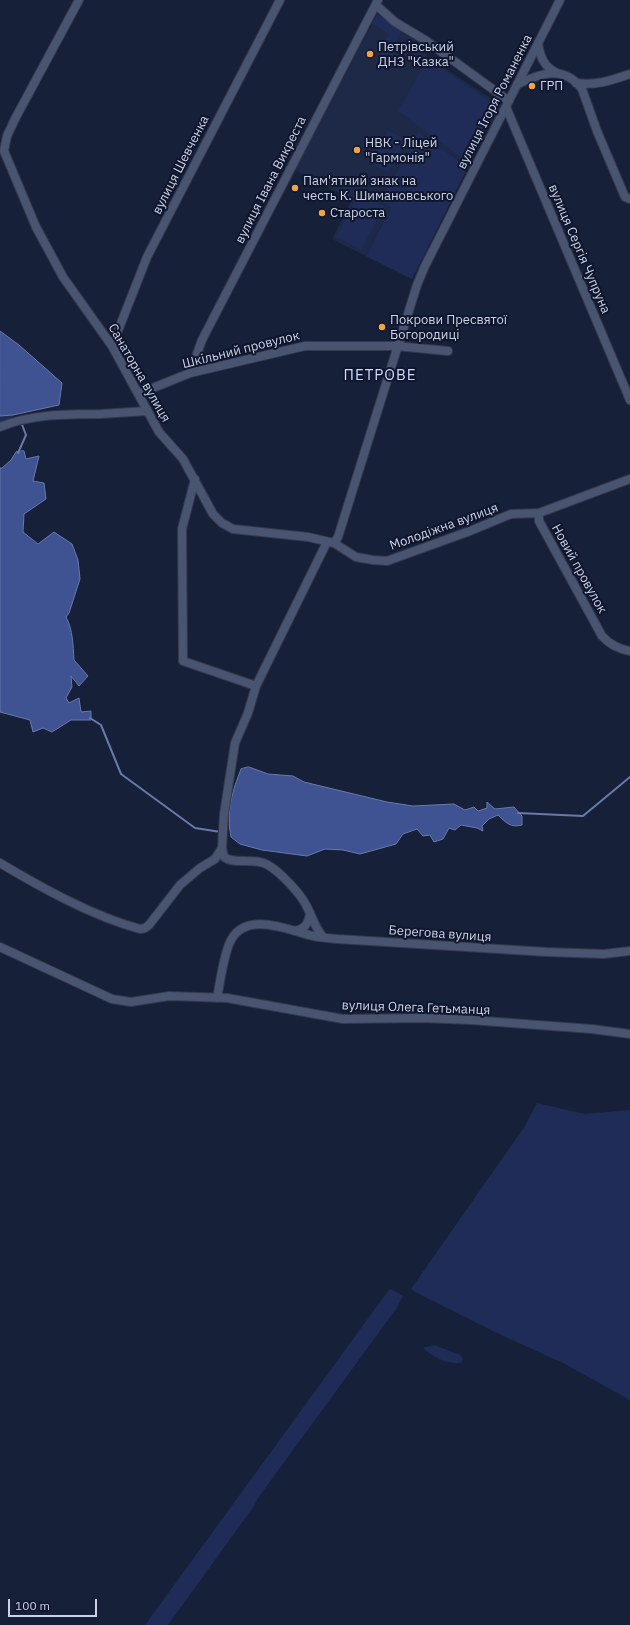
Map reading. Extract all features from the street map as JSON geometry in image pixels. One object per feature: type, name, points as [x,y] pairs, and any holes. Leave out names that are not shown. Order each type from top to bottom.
[{"type":"street","name":"Санаторна вулиця","points":[[79,0],[16,117],[7,136],[4,150],[36,227],[63,277],[112,346],[159,432],[183,459],[195,480]]},
{"type":"street","name":"вулиця Шевченка","points":[[112,346],[147,257],[280,0]]},
{"type":"street","name":"вулиця Ігоря Романенка","points":[[222,848],[224,814],[235,743],[248,713],[256,686],[330,542],[338,537],[396,346],[425,266],[560,0]]},
{"type":"street","points":[[377,2],[395,22],[425,40],[508,104]]},
{"type":"street","name":"вулиця Івана Викреста","points":[[190,374],[202,340],[377,2]]},
{"type":"street","points":[[538,43],[543,60],[549,68],[558,74]]},
{"type":"street","points":[[518,84],[538,76],[558,74],[567,76],[582,89],[596,131],[628,198]]},
{"type":"street","points":[[576,83],[597,84],[630,74]]},
{"type":"street","name":"вулиця Сергія Чупруна","points":[[508,104],[630,400]]},
{"type":"street","name":"Шкільний провулок","points":[[138,394],[190,374],[305,346],[396,346],[448,351]]},
{"type":"street","points":[[0,427],[16,421],[69,413],[101,414],[147,410]]},
{"type":"street","name":"Молодіжна вулиця","points":[[195,480],[213,514],[233,529],[308,537],[330,542],[356,557],[373,560],[387,560],[470,531],[510,514],[539,513],[630,479]]},
{"type":"street","points":[[195,480],[182,529],[183,661],[256,686]]},
{"type":"street","name":"Новий провулок","points":[[539,513],[539,521],[602,636],[606,641],[617,648],[630,651]]},
{"type":"street","points":[[222,848],[224,857],[229,860],[260,861],[273,868],[306,903],[317,929],[323,938]]},
{"type":"street","points":[[0,863],[45,889],[110,918],[137,928],[145,928],[149,925],[180,885],[200,868],[215,859],[222,848]]},
{"type":"street","points":[[294,931],[301,929],[307,924],[310,912]]},
{"type":"street","name":"Берегова вулиця","points":[[217,998],[231,940],[239,931],[249,925],[266,925],[323,938],[445,947],[604,954],[630,951]]},
{"type":"street","name":"вулиця Олега Гетьманця","points":[[0,947],[112,999],[130,1002],[169,996],[228,998],[343,1019],[424,1018],[471,1020],[592,1029],[630,1034]]},
{"type":"shaded area","name":"НВК - Ліцей \"Гармонія\"","points":[[377,14],[428,49],[426,56],[501,105],[468,167],[418,132],[381,201],[391,206],[366,256],[332,239],[352,200],[295,170]]},
{"type":"shaded area","points":[[377,14],[402,30],[386,60],[377,54],[389,34],[372,24]]},
{"type":"shaded area","points":[[428,59],[495,105],[465,160],[398,111]]},
{"type":"shaded area","points":[[388,130],[406,140],[389,172],[371,163]]},
{"type":"shaded area","points":[[418,132],[468,167],[412,279],[366,256],[391,207],[381,201]]},
{"type":"shaded area","points":[[359,193],[384,206],[361,250],[336,237]]},
{"type":"shaded area","points":[[0,331],[19,345],[62,383],[59,405],[13,415],[0,416]]},
{"type":"shaded area","points":[[13,415],[11,427],[0,431],[0,416]]},
{"type":"shaded area","points":[[24,451],[26,459],[39,456],[33,481],[44,483],[46,499],[24,514],[23,532],[38,544],[54,532],[72,544],[78,560],[80,579],[69,613],[66,617],[71,632],[74,660],[88,676],[79,686],[71,676],[72,687],[66,698],[69,703],[79,698],[81,712],[91,711],[91,720],[71,720],[52,732],[43,728],[33,732],[30,720],[0,712],[0,468],[11,460],[16,452]]},
{"type":"shaded area","points":[[249,767],[268,774],[293,776],[304,782],[387,802],[413,806],[454,804],[465,810],[474,807],[478,811],[487,808],[487,802],[495,809],[514,807],[522,816],[522,825],[515,826],[509,824],[498,815],[489,819],[482,826],[483,831],[477,828],[461,825],[455,830],[449,828],[443,839],[434,842],[430,835],[423,836],[417,829],[403,834],[396,844],[360,854],[343,850],[325,849],[307,856],[262,850],[240,844],[231,837],[229,819],[235,786],[241,769]]},
{"type":"shaded area","points":[[537,1103],[584,1114],[630,1110],[630,1400],[563,1363],[499,1334],[411,1289],[525,1126]]},
{"type":"shaded area","points":[[391,1289],[403,1296],[396,1309],[258,1498],[254,1506],[168,1625],[145,1625],[388,1291]]},
{"type":"shaded area","points":[[434,1345],[460,1355],[463,1359],[461,1363],[440,1360],[423,1348]]},
{"type":"waterway","points":[[18,453],[26,435],[21,422]]},
{"type":"waterway","points":[[90,718],[101,725],[121,774],[195,828],[221,832]]},
{"type":"waterway","points":[[518,813],[583,816],[630,777]]},
{"type":"place","name":"Петрівський ДНЗ \"Казка\"","points":[[370,54]]},
{"type":"place","name":"ГРП","points":[[532,86]]},
{"type":"place","name":"НВК - Ліцей \"Гармонія\"","points":[[357,150]]},
{"type":"place","name":"Пам'ятний знак на честь К. Шимановського","points":[[295,188]]},
{"type":"place","name":"Староста","points":[[322,213]]},
{"type":"place","name":"Покрови Пресвятої Богородиці","points":[[382,327]]},
{"type":"district","name":"ПЕТРОВЕ","points":[[380,376]]}]
